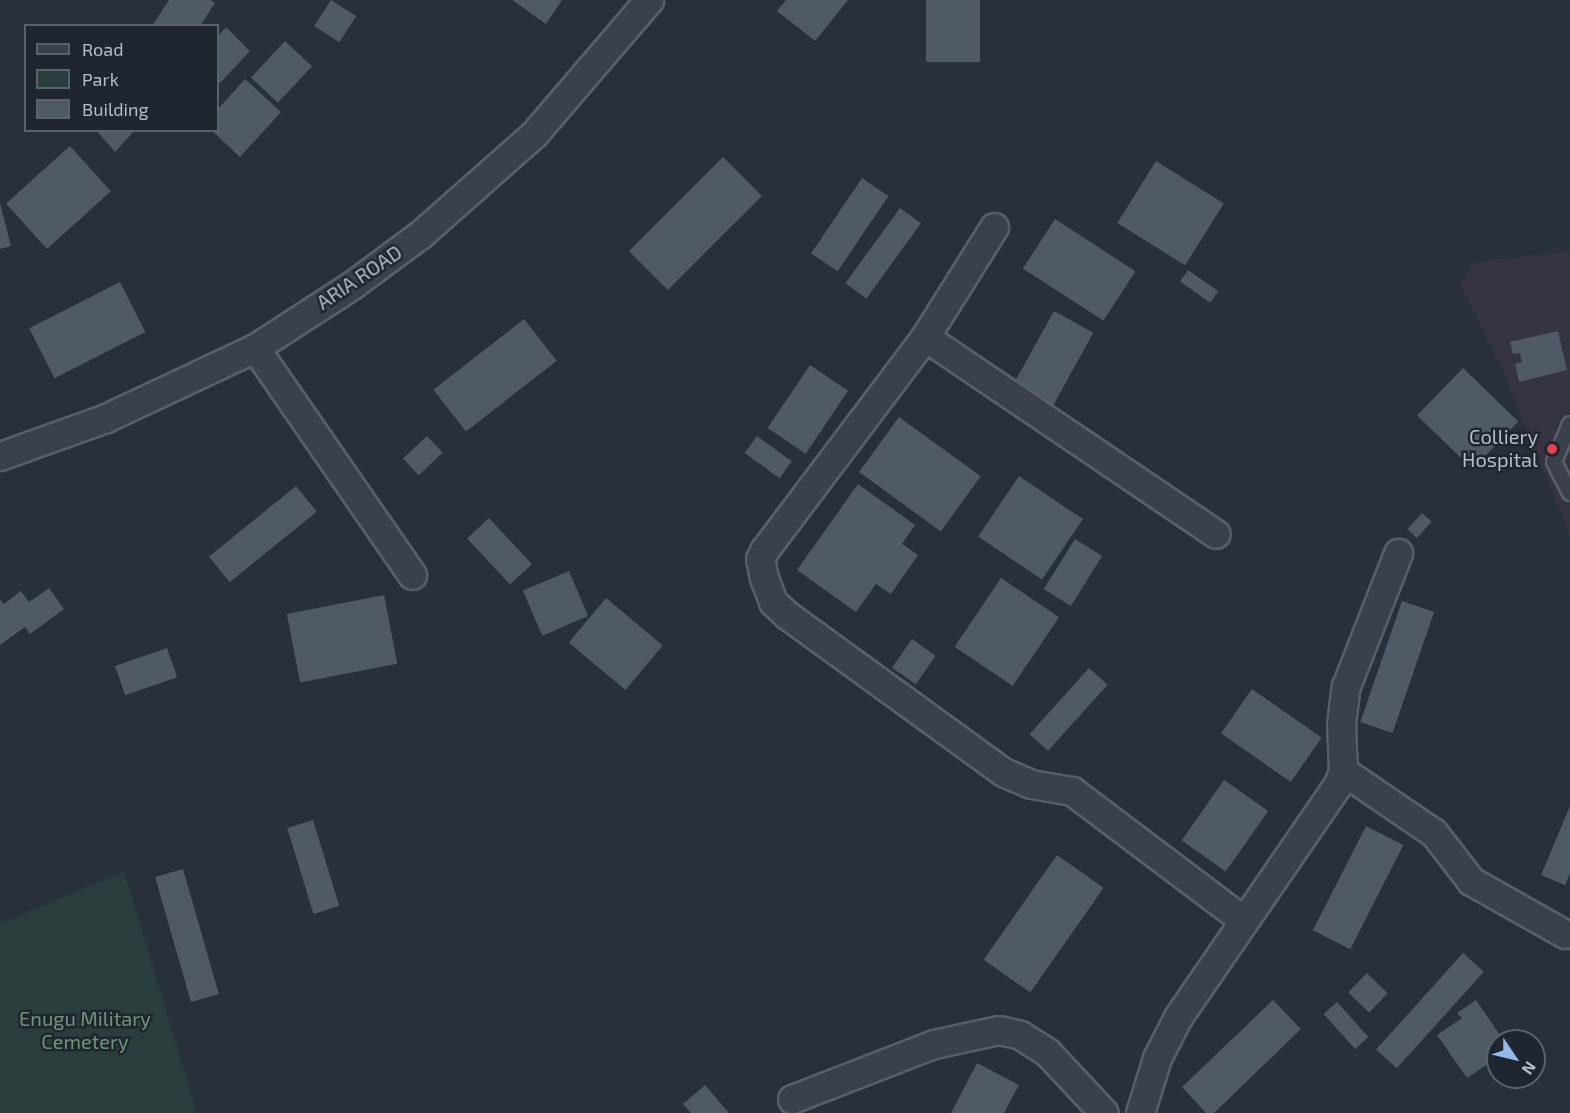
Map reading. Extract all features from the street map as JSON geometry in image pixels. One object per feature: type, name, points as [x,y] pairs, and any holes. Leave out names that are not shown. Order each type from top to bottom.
[{"type":"street","name":"ARIA ROAD","points":[[0,456],[106,418],[255,348],[352,285],[474,190],[534,134],[649,0]]},
{"type":"street","points":[[994,227],[925,337],[760,559],[773,602],[1003,772],[1030,784],[1072,791],[1243,920]]},
{"type":"street","points":[[925,337],[1216,534]]},
{"type":"street","points":[[255,348],[412,575]]},
{"type":"street","points":[[1140,1113],[1156,1058],[1178,1017],[1329,799],[1343,771],[1341,724],[1346,686],[1398,554]]},
{"type":"street","points":[[1343,771],[1434,833],[1472,881],[1565,934]]},
{"type":"street","points":[[792,1099],[934,1044],[999,1030],[1020,1035],[1047,1052],[1104,1113]]},
{"type":"lane","points":[[1570,424],[1554,462],[1570,493]]},
{"type":"shaded area","name":"Colliery Hospital","points":[[1570,251],[1570,536],[1499,362],[1460,283],[1475,262]]},
{"type":"green space","name":"Enugu Military Cemetery","points":[[124,871],[197,1113],[0,1113],[0,924]]},
{"type":"building","points":[[169,0],[210,0],[215,3],[201,24],[153,24]]},
{"type":"building","points":[[331,0],[356,16],[339,42],[314,26]]},
{"type":"building","points":[[512,0],[562,0],[546,24]]},
{"type":"building","points":[[786,0],[848,0],[815,41],[777,11]]},
{"type":"building","points":[[926,0],[980,0],[980,62],[926,62]]},
{"type":"building","points":[[226,27],[250,51],[219,84],[219,35]]},
{"type":"building","points":[[285,41],[312,66],[278,103],[251,78]]},
{"type":"building","points":[[245,79],[281,112],[240,157],[213,132],[219,132],[219,108]]},
{"type":"building","points":[[98,132],[133,132],[115,152]]},
{"type":"building","points":[[70,146],[111,191],[47,249],[6,204]]},
{"type":"building","points":[[723,157],[762,196],[668,290],[629,251]]},
{"type":"building","points":[[1156,161],[1224,203],[1185,265],[1117,223]]},
{"type":"building","points":[[862,178],[889,196],[838,271],[811,253]]},
{"type":"building","points":[[0,203],[11,246],[0,249]]},
{"type":"building","points":[[900,208],[921,223],[866,299],[845,283]]},
{"type":"building","points":[[1055,219],[1136,271],[1103,321],[1023,268]]},
{"type":"building","points":[[1188,270],[1218,291],[1210,303],[1180,281]]},
{"type":"building","points":[[120,282],[145,332],[55,378],[29,328]]},
{"type":"building","points":[[1054,311],[1093,333],[1053,405],[1014,384]]},
{"type":"building","points":[[524,319],[557,361],[466,432],[433,390]]},
{"type":"building","points":[[1558,331],[1567,370],[1519,382],[1515,364],[1522,362],[1520,353],[1513,354],[1510,342]]},
{"type":"building","points":[[810,365],[848,391],[806,454],[768,428]]},
{"type":"building","points":[[1463,368],[1518,421],[1473,469],[1417,415]]},
{"type":"building","points":[[899,417],[981,476],[941,531],[859,472]]},
{"type":"building","points":[[427,436],[443,453],[419,475],[403,459]]},
{"type":"building","points":[[757,436],[792,461],[779,478],[745,453]]},
{"type":"building","points":[[1019,476],[1083,519],[1042,580],[978,537]]},
{"type":"building","points":[[858,484],[915,525],[902,544],[918,555],[891,594],[876,584],[856,612],[797,570]]},
{"type":"building","points":[[296,486],[317,512],[230,582],[209,556]]},
{"type":"building","points":[[1422,513],[1432,522],[1417,538],[1407,529]]},
{"type":"building","points":[[489,518],[532,564],[510,585],[467,538]]},
{"type":"building","points":[[1075,539],[1102,556],[1071,606],[1044,589]]},
{"type":"building","points":[[569,571],[588,616],[542,636],[523,591]]},
{"type":"building","points":[[1001,578],[1059,617],[1013,686],[955,647]]},
{"type":"building","points":[[49,588],[64,609],[30,634],[25,627],[0,645],[0,599],[4,604],[21,591],[29,602]]},
{"type":"building","points":[[384,595],[397,664],[300,683],[287,614]]},
{"type":"building","points":[[606,598],[663,646],[625,690],[569,642]]},
{"type":"building","points":[[1402,601],[1434,612],[1392,733],[1360,722]]},
{"type":"building","points":[[912,639],[936,656],[916,684],[892,668]]},
{"type":"building","points":[[167,648],[177,677],[125,695],[115,666]]},
{"type":"building","points":[[1089,668],[1108,685],[1048,751],[1029,734]]},
{"type":"building","points":[[1252,689],[1322,738],[1291,782],[1221,733]]},
{"type":"building","points":[[1224,780],[1268,811],[1226,872],[1182,841]]},
{"type":"building","points":[[1570,806],[1570,874],[1565,885],[1541,875]]},
{"type":"building","points":[[313,820],[339,906],[313,914],[287,828]]},
{"type":"building","points":[[1366,826],[1403,845],[1350,949],[1313,930]]},
{"type":"building","points":[[1057,855],[1104,888],[1030,993],[984,960]]},
{"type":"building","points":[[183,869],[219,994],[191,1002],[155,877]]},
{"type":"building","points":[[1463,953],[1484,972],[1397,1068],[1376,1050]]},
{"type":"building","points":[[1367,973],[1388,993],[1369,1013],[1348,992]]},
{"type":"building","points":[[1273,1000],[1301,1029],[1214,1113],[1206,1113],[1182,1087]]},
{"type":"building","points":[[1476,1000],[1496,1029],[1486,1029],[1486,1065],[1467,1078],[1437,1035],[1462,1018],[1457,1013]]},
{"type":"building","points":[[1337,1002],[1368,1037],[1355,1049],[1324,1014]]},
{"type":"building","points":[[977,1063],[1019,1085],[1004,1113],[951,1113]]},
{"type":"building","points":[[705,1085],[729,1113],[691,1113],[683,1104]]},
{"type":"place","name":"Colliery Hospital","points":[[1552,449]]}]
